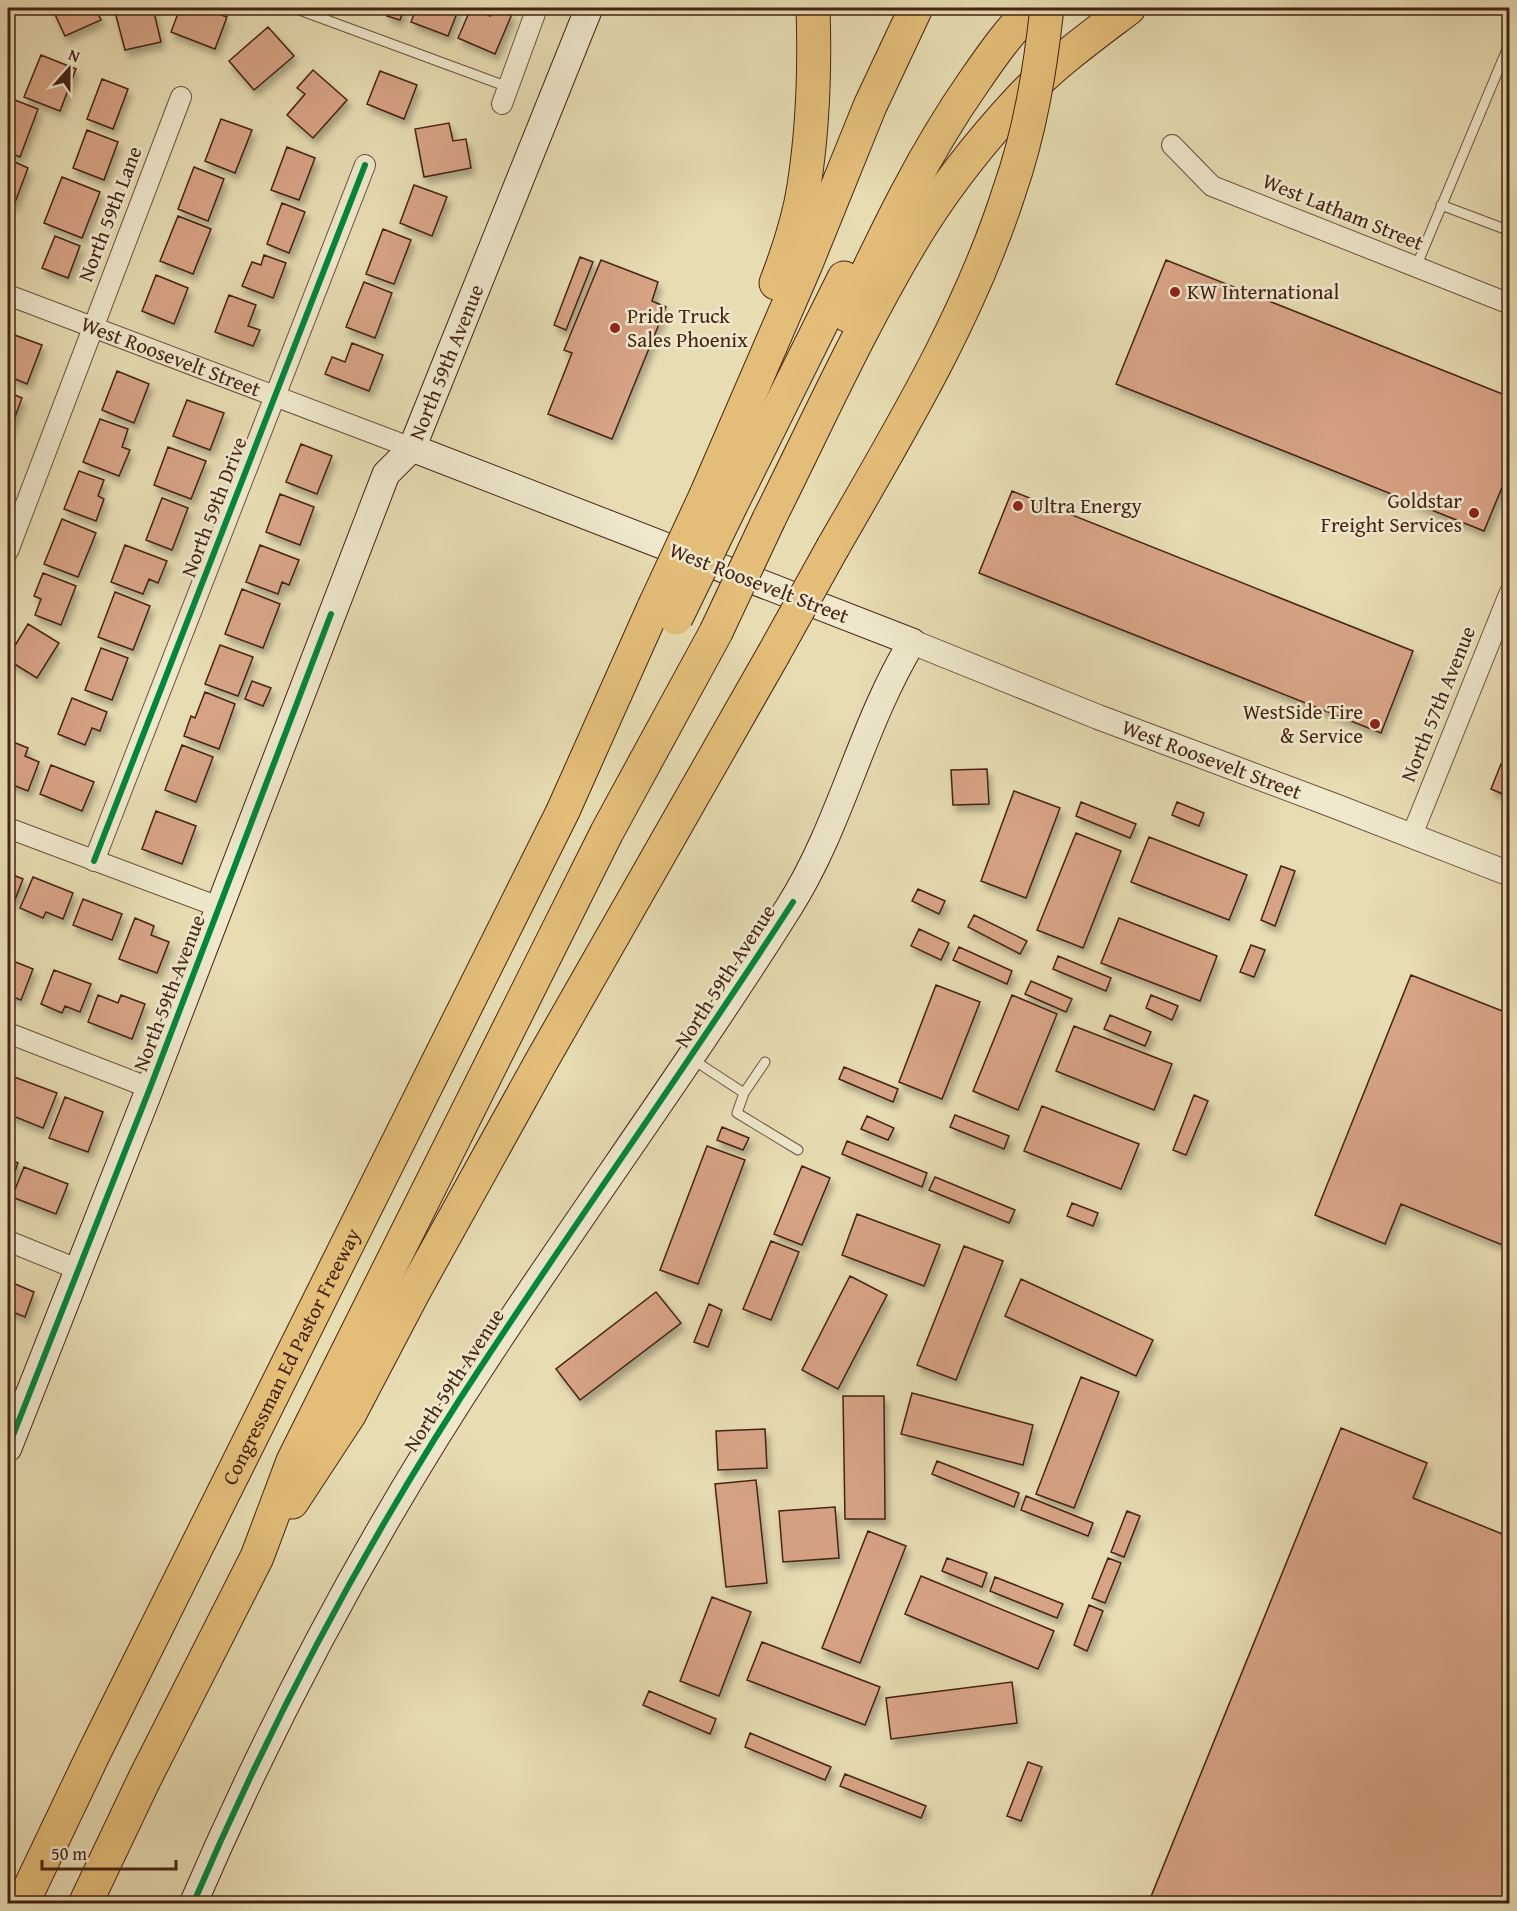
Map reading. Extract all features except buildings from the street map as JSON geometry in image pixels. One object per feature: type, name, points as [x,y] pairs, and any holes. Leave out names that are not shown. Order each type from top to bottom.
[{"type":"highway","points":[[729,504],[766,310],[787,253],[798,213],[806,169],[812,100],[813,8]]},
{"type":"highway","points":[[677,617],[729,504],[806,264],[870,106],[915,8]]},
{"type":"highway","points":[[677,617],[729,504],[899,166],[944,89],[977,42],[1006,8]]},
{"type":"highway","points":[[257,1557],[293,1461],[607,832],[677,617],[729,504],[927,154],[993,54],[1033,8]]},
{"type":"highway","points":[[85,1904],[145,1778],[257,1557],[349,1415],[413,1293],[541,1062],[773,655],[951,336],[993,242],[1021,157],[1037,88],[1047,8]]},
{"type":"highway","points":[[729,504],[881,296],[914,237],[977,149],[1022,97],[1071,53],[1129,8]]},
{"type":"highway","name":"Congressman Ed Pastor Freeway","points":[[21,1904],[109,1722],[563,811],[677,617]]},
{"type":"main road","name":"North 59th Avenue","points":[[8,1448],[150,1088],[386,474],[412,448],[589,8]]},
{"type":"main road","name":"West Roosevelt Street","points":[[412,448],[912,642]]},
{"type":"main road","name":"North 59th Avenue","points":[[193,1904],[234,1810],[272,1732],[328,1623],[390,1514],[487,1357],[690,1058],[792,902],[830,826],[895,670],[912,642]]},
{"type":"street","points":[[505,96],[537,8]]},
{"type":"street","name":"North 59th Lane","points":[[8,551],[181,97]]},
{"type":"street","name":"West Latham Street","points":[[1172,146],[1212,186],[1509,304]]},
{"type":"street","name":"North 59th Drive","points":[[94,861],[366,165]]},
{"type":"street","name":"West Roosevelt Street","points":[[8,295],[412,448]]},
{"type":"street","name":"North 57th Avenue","points":[[1412,835],[1509,592]]},
{"type":"street","name":"West Roosevelt Street","points":[[912,642],[1098,717],[1412,835],[1509,874]]},
{"type":"street","points":[[8,828],[219,908]]},
{"type":"street","points":[[8,1034],[150,1088]]},
{"type":"street","points":[[8,1241],[77,1269]]},
{"type":"lane","points":[[294,8],[505,96]]},
{"type":"lane","points":[[1416,267],[1509,42]]},
{"type":"lane","points":[[1441,206],[1509,231]]},
{"type":"lane","points":[[690,1058],[744,1093]]},
{"type":"lane","points":[[765,1062],[744,1093],[737,1113],[798,1150]]},
{"type":"cycle path","points":[[94,861],[365,165]]},
{"type":"cycle path","points":[[8,1448],[150,1088],[331,614]]},
{"type":"cycle path","points":[[193,1904],[292,1692],[328,1623],[405,1488],[488,1356],[718,1017],[793,902]]},
{"type":"place","name":"KW International","points":[[1175,292]]},
{"type":"place","name":"Pride Truck Sales Phoenix","points":[[615,328]]},
{"type":"place","name":"Ultra Energy","points":[[1018,506]]},
{"type":"place","name":"Goldstar Freight Services","points":[[1474,513]]},
{"type":"place","name":"WestSide Tire & Service","points":[[1375,724]]}]
